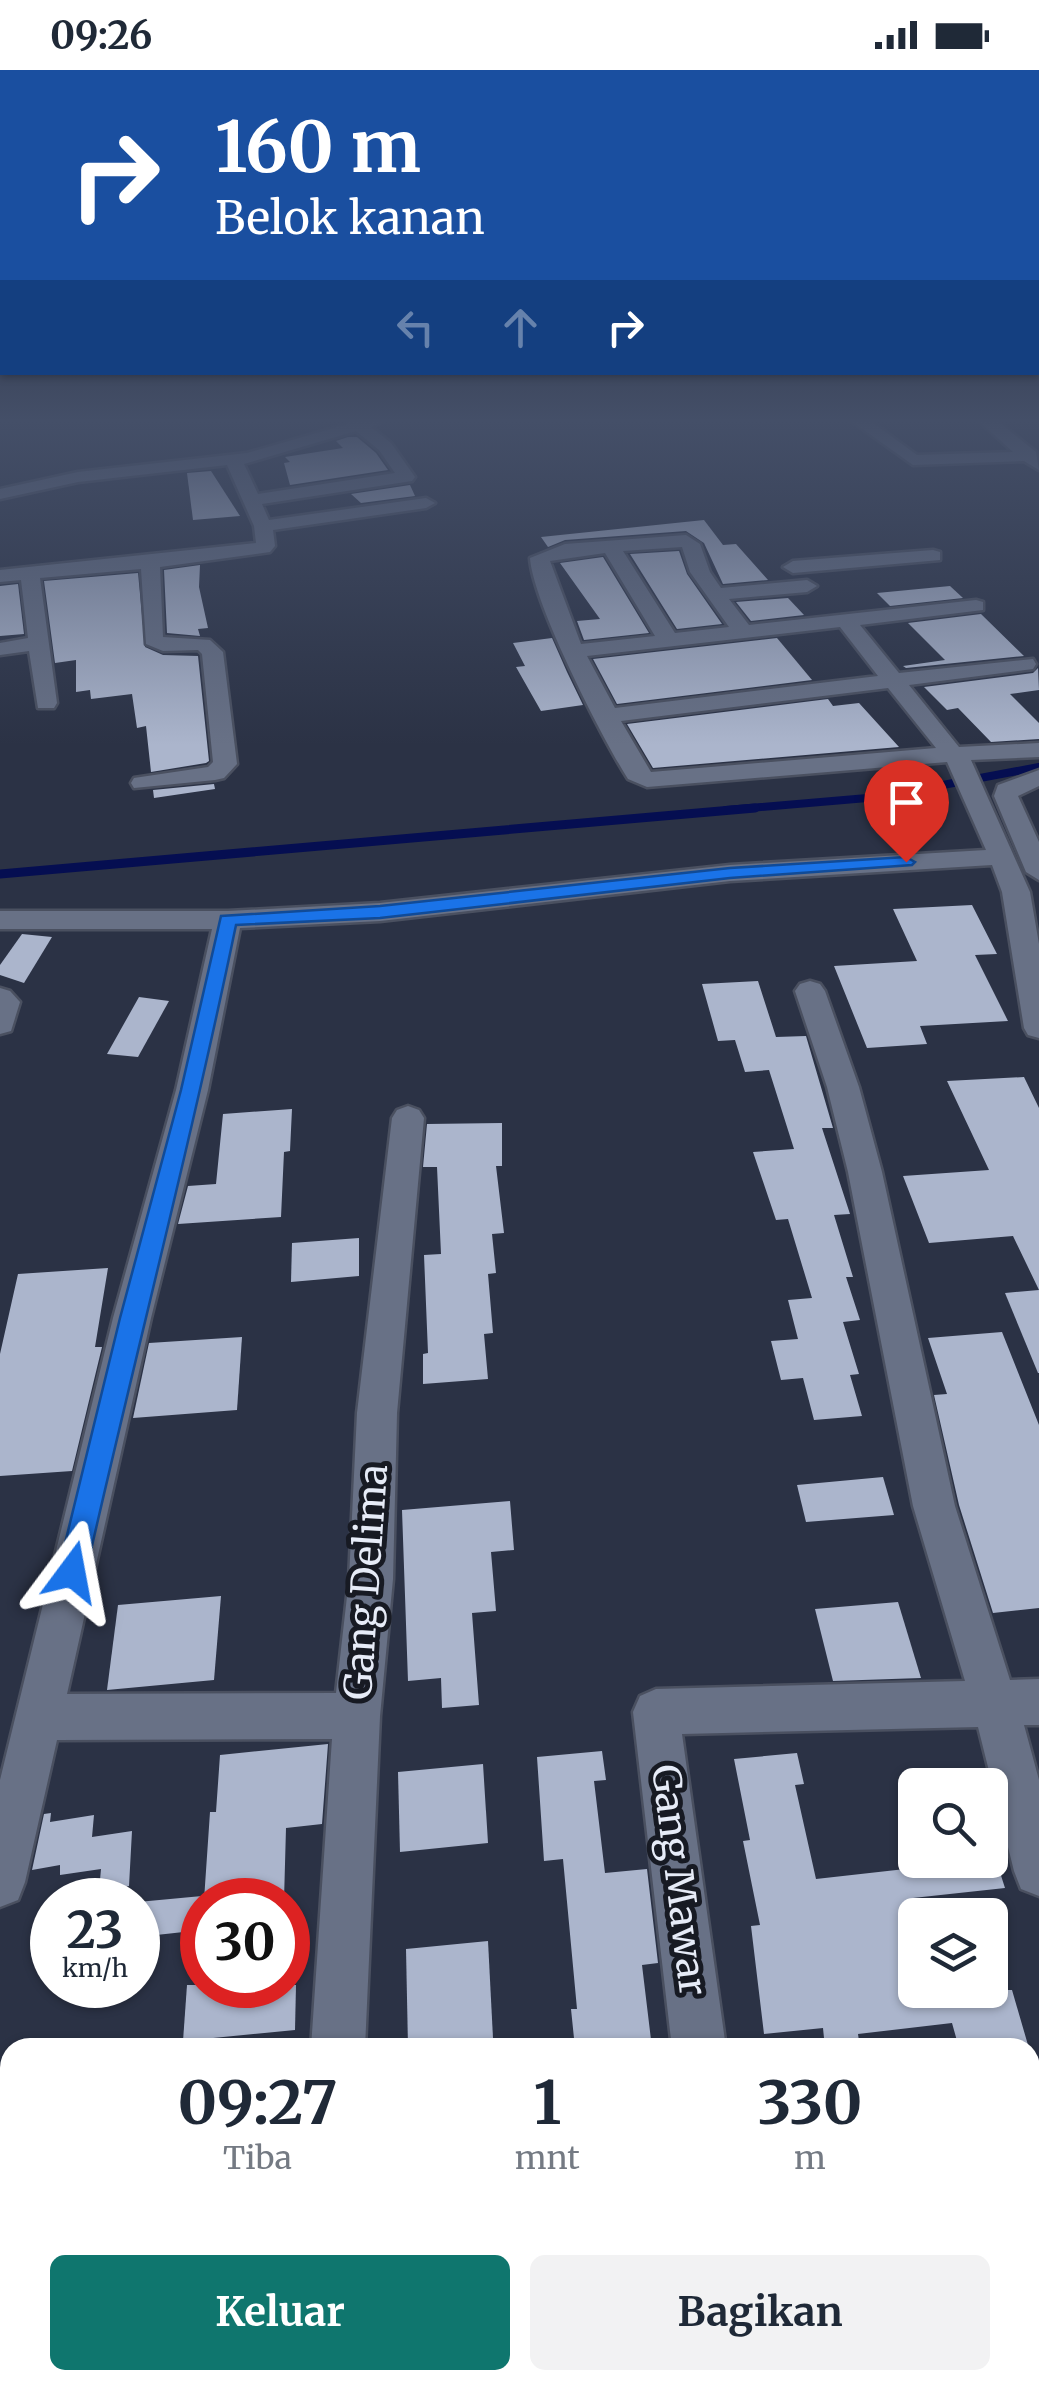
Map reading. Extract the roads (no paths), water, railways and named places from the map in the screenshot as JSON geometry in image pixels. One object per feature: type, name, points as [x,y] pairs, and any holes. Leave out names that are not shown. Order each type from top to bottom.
[{"type":"street","points":[[0,576],[259,549],[266,546],[263,528]]},
{"type":"street","points":[[743,632],[686,541],[548,553],[540,558],[542,572],[575,651],[607,716],[638,774],[652,781],[963,771],[1039,750]]},
{"type":"street","points":[[610,546],[668,639]]},
{"type":"street","points":[[716,594],[807,586],[788,560],[933,556]]},
{"type":"street","points":[[144,783],[215,774],[225,764],[212,652],[203,644],[163,646],[153,640],[150,562]]},
{"type":"street","points":[[30,573],[46,704]]},
{"type":"street","points":[[575,651],[976,606]]},
{"type":"street","points":[[844,620],[897,680],[963,771],[1016,892],[1039,1028]]},
{"type":"street","points":[[0,648],[38,644]]},
{"type":"street","points":[[607,716],[1025,664]]},
{"type":"street","points":[[1037,862],[1006,796],[1007,790],[1039,777]]},
{"type":"street","points":[[0,920],[228,920],[380,912],[730,873],[1000,857]]},
{"type":"street","points":[[0,1882],[11,1780],[38,1717],[132,1318],[192,1090],[228,920]]},
{"type":"street","points":[[810,991],[843,1087],[865,1172],[934,1506],[1017,1703],[1039,1871]]},
{"type":"street","points":[[0,998],[5,1002],[0,1024]]},
{"type":"street","name":"Gang Delima","points":[[339,2038],[356,1716],[371,1578],[384,1322],[408,1118]]},
{"type":"street","name":"Gang Mawar","points":[[698,2038],[656,1712],[1017,1703]]},
{"type":"street","points":[[38,1717],[356,1716]]},
{"type":"waterway","points":[[726,810],[879,797],[1039,767]]},
{"type":"waterway","points":[[0,874],[755,808]]}]
